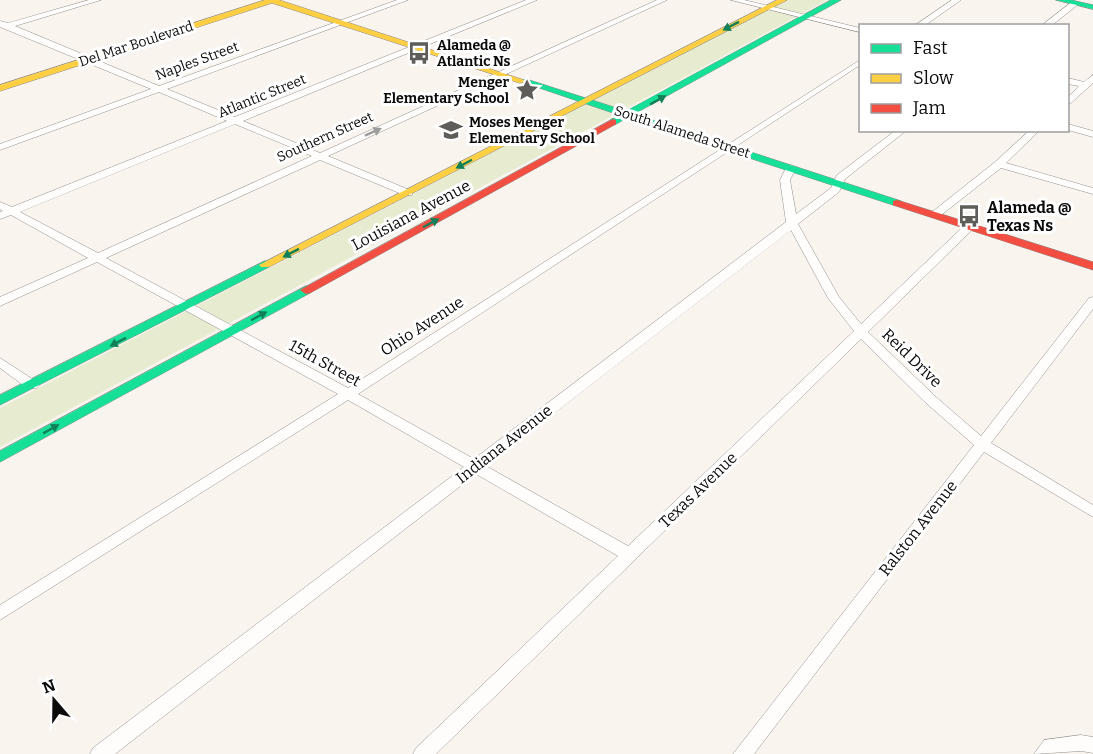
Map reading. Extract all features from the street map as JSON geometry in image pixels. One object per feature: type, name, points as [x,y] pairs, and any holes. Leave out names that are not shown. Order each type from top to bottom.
[{"type":"main road","name":"South Alameda Street","points":[[272,0],[1093,266]]},
{"type":"main road","name":"Del Mar Boulevard","points":[[0,88],[272,0]]},
{"type":"main road","name":"Louisiana Avenue","points":[[0,401],[783,0]]},
{"type":"main road","name":"Louisiana Avenue","points":[[0,458],[631,115],[837,0]]},
{"type":"main road","points":[[1060,0],[1093,7]]},
{"type":"street","points":[[2,26],[97,0]]},
{"type":"street","name":"Naples Street","points":[[0,147],[404,0]]},
{"type":"street","name":"Atlantic Street","points":[[4,211],[234,122],[533,0]]},
{"type":"street","name":"Southern Street","points":[[0,302],[663,0]]},
{"type":"street","points":[[735,0],[859,29]]},
{"type":"street","points":[[921,24],[957,0]]},
{"type":"street","points":[[1048,24],[1076,3]]},
{"type":"street","points":[[2,26],[408,193]]},
{"type":"street","name":"Ohio Avenue","points":[[0,614],[348,394],[859,63]]},
{"type":"street","points":[[1069,81],[1090,82]]},
{"type":"street","points":[[1069,100],[1090,82]]},
{"type":"street","points":[[1069,127],[1093,134]]},
{"type":"street","name":"Indiana Avenue","points":[[100,754],[835,190],[841,177],[900,132]]},
{"type":"street","points":[[936,214],[999,164],[1034,132]]},
{"type":"street","points":[[999,164],[1093,191]]},
{"type":"street","name":"Reid Drive","points":[[791,168],[785,180],[792,222],[834,298],[861,332],[931,400],[982,444],[1093,512]]},
{"type":"street","name":"15th Street","points":[[4,211],[348,394],[630,555]]},
{"type":"street","name":"Texas Avenue","points":[[423,754],[971,225]]},
{"type":"street","name":"Ralston Avenue","points":[[743,754],[1093,301]]},
{"type":"street","points":[[0,362],[32,385]]},
{"type":"street","points":[[1044,754],[1051,746],[1081,743],[1093,745]]},
{"type":"green space","points":[[786,0],[827,0],[0,447],[0,408]]},
{"type":"traffic: fast","points":[[613,122],[837,0]]},
{"type":"traffic: fast","points":[[1060,0],[1093,7]]},
{"type":"traffic: fast","points":[[523,81],[897,203]]},
{"type":"traffic: fast","points":[[0,401],[265,265]]},
{"type":"traffic: fast","points":[[0,457],[306,290]]},
{"type":"traffic: slow","points":[[271,0],[523,81]]},
{"type":"traffic: slow","points":[[0,88],[273,0]]},
{"type":"traffic: slow","points":[[265,265],[783,0]]},
{"type":"traffic: jam","points":[[306,290],[613,122]]},
{"type":"traffic: jam","points":[[897,203],[1093,266]]},
{"type":"place","name":"Alameda @ Atlantic Ns","points":[[419,53]]},
{"type":"place","name":"Menger Elementary School","points":[[527,90]]},
{"type":"place","name":"Moses Menger Elementary School","points":[[451,130]]},
{"type":"place","name":"Alameda @ Texas Ns","points":[[969,216]]}]
